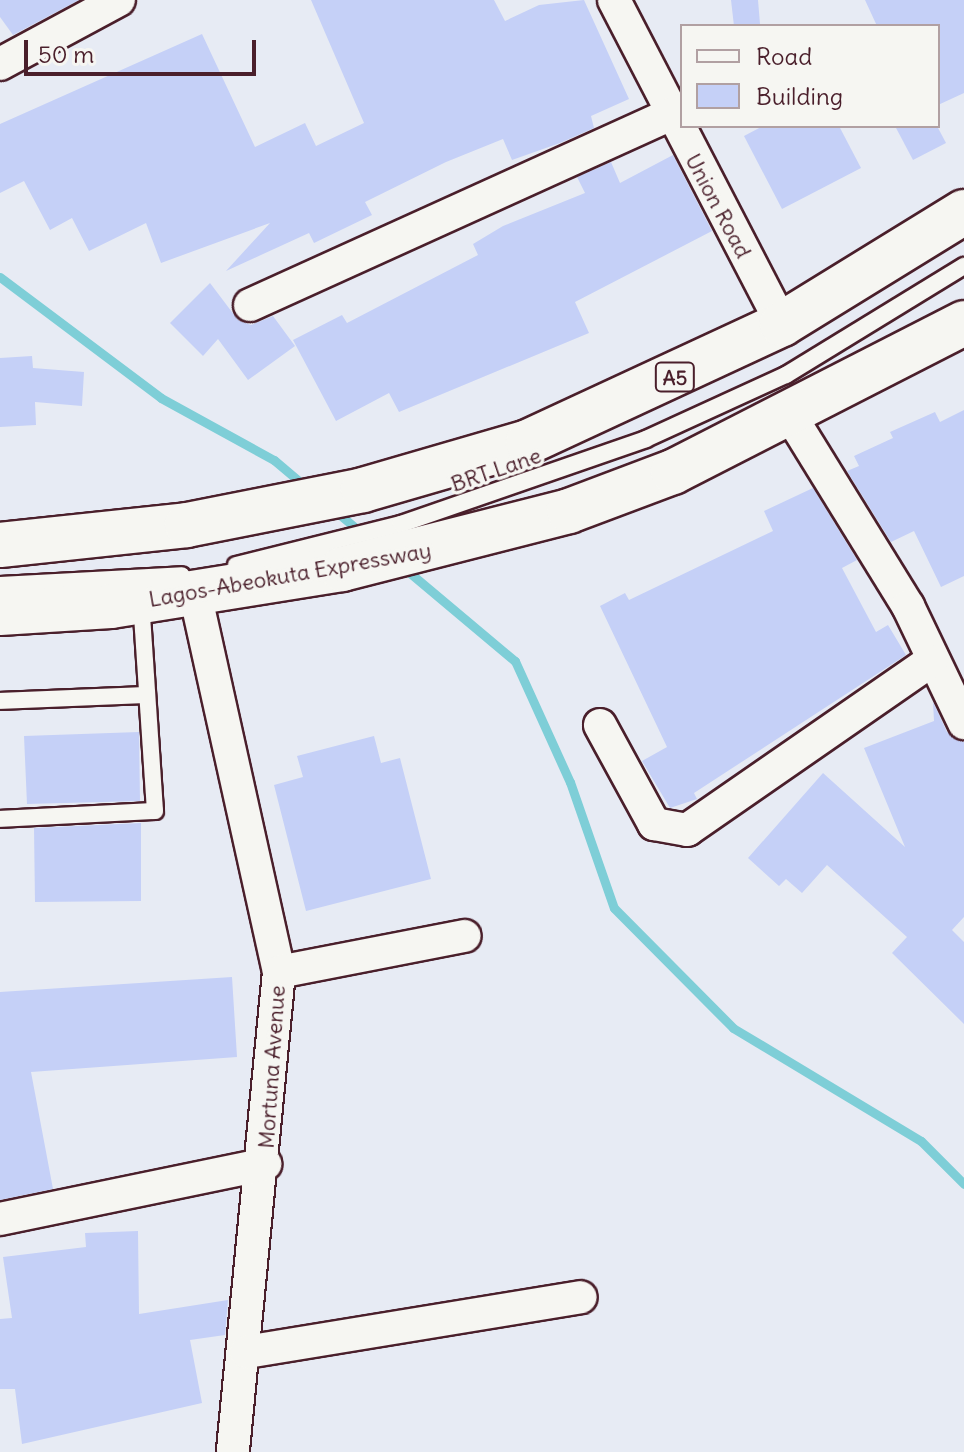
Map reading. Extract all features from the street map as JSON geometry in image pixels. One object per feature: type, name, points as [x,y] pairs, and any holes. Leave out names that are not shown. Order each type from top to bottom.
[{"type":"highway","name":"A5","points":[[0,545],[187,525],[363,490],[528,442],[782,324],[964,212]]},
{"type":"highway","name":"Lagos-Abeokuta Expressway","points":[[0,613],[141,602],[195,593],[658,478],[790,415],[964,323]]},
{"type":"street","points":[[0,64],[85,8],[119,0]]},
{"type":"street","name":"Union Road","points":[[614,0],[676,112]]},
{"type":"street","points":[[250,305],[676,112]]},
{"type":"street","name":"Union Road","points":[[684,128],[782,324]]},
{"type":"street","points":[[790,415],[908,606],[931,661],[964,723]]},
{"type":"street","name":"Mortuna Avenue","points":[[195,593],[279,972],[265,1164],[233,1452]]},
{"type":"street","points":[[600,725],[654,824],[687,830],[931,661]]},
{"type":"street","points":[[279,972],[465,936]]},
{"type":"street","points":[[0,1219],[265,1164]]},
{"type":"street","points":[[246,1352],[581,1297]]},
{"type":"lane","name":"BRT Lane","points":[[414,538],[646,439],[786,375],[964,266]]},
{"type":"lane","points":[[0,585],[189,574],[330,559]]},
{"type":"lane","points":[[0,819],[155,811],[144,695],[141,602]]},
{"type":"lane","points":[[0,701],[144,695]]},
{"type":"building","points":[[0,0],[79,0],[13,35],[0,17]]},
{"type":"building","points":[[311,0],[494,0],[505,21],[539,5],[584,0],[629,99],[591,116],[594,128],[512,160],[503,139],[446,162],[365,202],[372,215],[314,243],[309,233],[226,271],[270,223],[161,263],[146,223],[89,251],[72,218],[50,230],[24,181],[0,193],[0,124],[202,34],[255,147],[305,123],[316,146],[364,123]]},
{"type":"building","points":[[731,0],[758,0],[760,24],[734,24]]},
{"type":"building","points":[[865,0],[964,0],[964,93],[940,104],[940,24],[876,24]]},
{"type":"building","points":[[759,128],[840,128],[861,168],[782,209],[744,136]]},
{"type":"building","points":[[896,128],[938,128],[946,143],[913,160]]},
{"type":"building","points":[[673,155],[712,231],[575,302],[589,333],[399,412],[389,393],[336,421],[293,340],[342,315],[347,323],[478,255],[473,244],[503,226],[585,193],[577,177],[611,162],[620,183]]},
{"type":"building","points":[[210,283],[238,320],[251,325],[273,316],[295,346],[248,380],[218,339],[203,356],[170,323]]},
{"type":"building","points":[[32,356],[33,368],[84,372],[82,406],[35,402],[36,425],[0,427],[0,358]]},
{"type":"building","points":[[964,410],[964,576],[941,587],[914,531],[891,542],[847,471],[859,466],[854,456],[893,438],[890,432],[935,412],[940,422]]},
{"type":"building","points":[[813,488],[857,560],[842,568],[876,632],[888,625],[906,655],[694,793],[697,799],[670,808],[642,761],[667,747],[600,606],[625,593],[629,600],[773,531],[764,511]]},
{"type":"building","points":[[933,702],[947,732],[964,742],[964,917],[952,930],[964,942],[964,1024],[892,953],[907,937],[827,865],[802,893],[786,879],[779,886],[748,858],[823,773],[905,847],[864,748],[934,721]]},
{"type":"building","points":[[139,732],[140,801],[27,804],[24,736]]},
{"type":"building","points":[[374,736],[381,763],[400,758],[431,879],[306,911],[274,785],[303,777],[297,756]]},
{"type":"building","points":[[141,823],[141,901],[35,902],[34,828]]},
{"type":"building","points":[[232,977],[237,1057],[31,1072],[53,1189],[0,1200],[0,992]]},
{"type":"building","points":[[138,1231],[139,1314],[228,1300],[225,1335],[190,1340],[202,1403],[22,1444],[15,1389],[0,1389],[0,1319],[12,1318],[3,1257],[86,1247],[85,1233]]},
{"type":"waterway","points":[[0,277],[161,398],[274,460],[306,487]]},
{"type":"waterway","points":[[333,509],[362,533]]},
{"type":"waterway","points":[[404,568],[515,661],[570,782],[614,908],[733,1028],[921,1141],[964,1184]]}]
